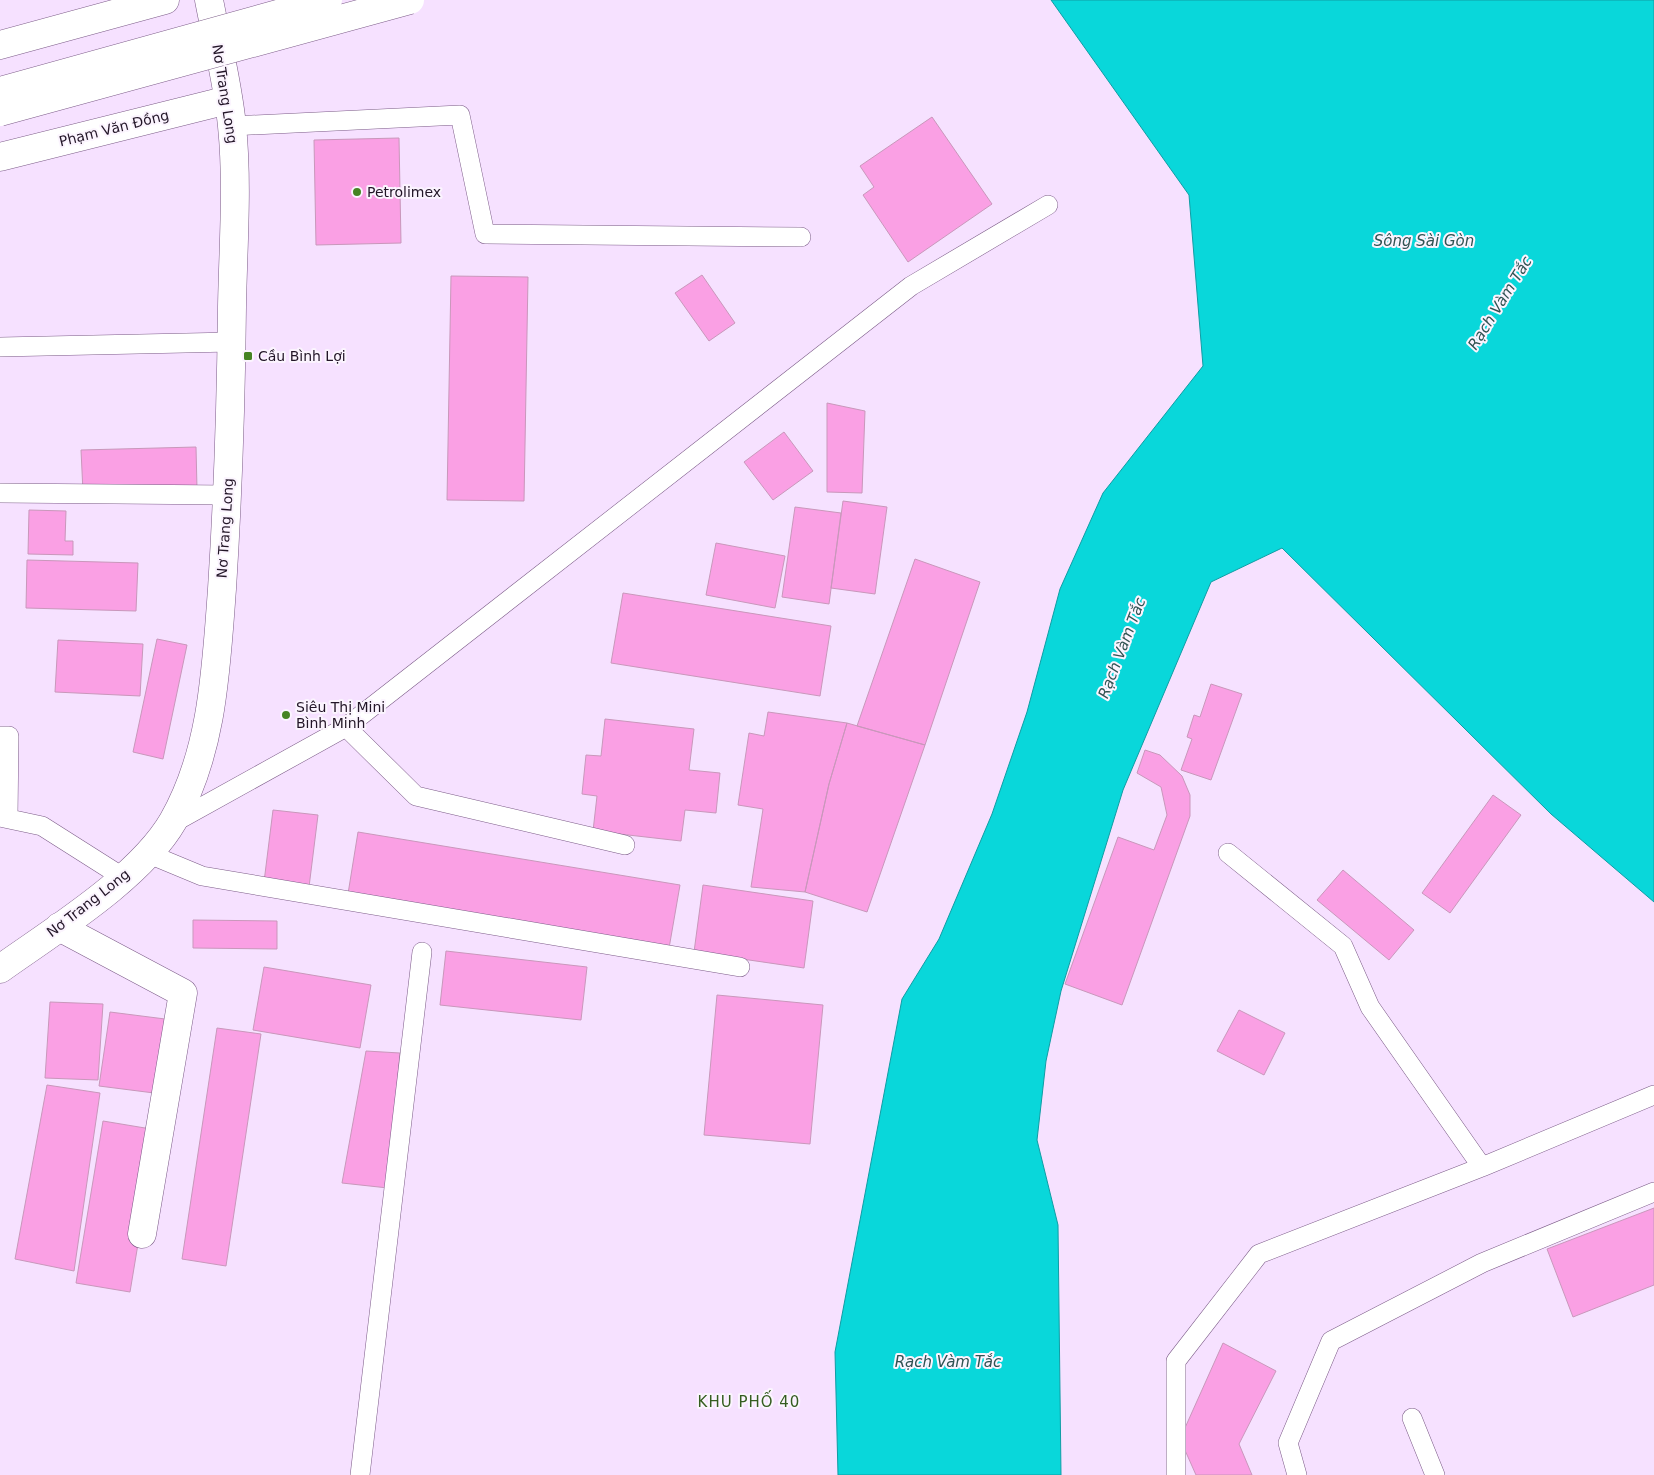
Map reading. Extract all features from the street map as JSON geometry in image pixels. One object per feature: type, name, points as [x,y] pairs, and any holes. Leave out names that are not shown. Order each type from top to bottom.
[{"type":"main road","points":[[0,45],[165,0]]},
{"type":"main road","name":"Nơ Trang Long","points":[[0,969],[124,878],[149,854],[171,824],[190,790],[202,749],[216,657],[228,495],[232,342],[230,113],[209,0]]},
{"type":"main road","points":[[0,91],[328,0]]},
{"type":"main road","points":[[0,112],[410,0]]},
{"type":"main road","name":"Phạm Văn Đồng","points":[[0,156],[230,113]]},
{"type":"main road","points":[[59,927],[182,994],[142,1234]]},
{"type":"lane","points":[[230,113],[460,115],[485,234],[801,237]]},
{"type":"lane","points":[[171,824],[346,728],[911,286],[1048,205]]},
{"type":"lane","points":[[0,347],[232,342]]},
{"type":"lane","points":[[0,493],[228,495]]},
{"type":"lane","points":[[346,728],[416,796],[625,844]]},
{"type":"lane","points":[[0,736],[9,736],[4,818],[42,826],[124,878]]},
{"type":"lane","points":[[1228,853],[1343,946],[1370,1007],[1482,1167]]},
{"type":"lane","points":[[149,854],[202,876],[740,967]]},
{"type":"lane","points":[[360,1475],[422,952]]},
{"type":"lane","points":[[1176,1475],[1176,1361],[1259,1254],[1482,1167],[1654,1095]]},
{"type":"lane","points":[[1297,1475],[1288,1443],[1331,1341],[1482,1262],[1654,1192]]},
{"type":"lane","points":[[1412,1418],[1434,1475]]},
{"type":"water","name":"Sông Sài Gòn","points":[[1051,0],[1654,0],[1654,902],[1551,814],[1282,548],[1211,582],[1123,790],[1061,991],[1046,1061],[1037,1140],[1058,1225],[1061,1475],[838,1475],[835,1352],[902,999],[939,939],[992,814],[1027,712],[1060,589],[1103,493],[1203,366],[1189,195]]},
{"type":"building","points":[[932,117],[992,204],[908,262],[863,195],[874,187],[860,166]]},
{"type":"building","name":"Petrolimex","points":[[399,138],[401,243],[316,245],[314,140]]},
{"type":"building","points":[[702,275],[735,323],[709,341],[675,293]]},
{"type":"building","points":[[451,276],[528,277],[524,501],[447,500]]},
{"type":"building","points":[[827,403],[865,411],[862,493],[827,492]]},
{"type":"building","points":[[784,432],[813,471],[773,500],[744,462]]},
{"type":"building","points":[[196,447],[197,489],[83,492],[81,450]]},
{"type":"building","points":[[843,501],[887,507],[875,594],[831,588]]},
{"type":"building","points":[[795,507],[841,513],[829,604],[782,597]]},
{"type":"building","points":[[29,510],[66,511],[65,541],[73,541],[73,555],[28,554]]},
{"type":"building","points":[[716,543],[785,556],[775,608],[706,595]]},
{"type":"building","points":[[915,559],[980,582],[925,745],[857,726]]},
{"type":"building","points":[[27,560],[138,563],[136,611],[26,608]]},
{"type":"building","points":[[623,593],[831,626],[820,696],[611,663]]},
{"type":"building","points":[[157,639],[187,645],[163,759],[133,752]]},
{"type":"building","points":[[58,640],[143,644],[140,696],[55,692]]},
{"type":"building","points":[[1211,684],[1242,694],[1211,780],[1181,770],[1192,739],[1187,737],[1194,715],[1200,717]]},
{"type":"building","points":[[768,712],[847,723],[829,784],[805,892],[751,887],[763,809],[738,805],[749,733],[764,736]]},
{"type":"building","points":[[605,719],[694,729],[689,770],[720,773],[716,813],[685,810],[681,841],[593,831],[597,796],[582,794],[586,755],[601,756]]},
{"type":"building","points":[[847,723],[925,745],[867,912],[805,892],[829,784]]},
{"type":"building","points":[[1145,750],[1160,755],[1182,776],[1190,795],[1190,816],[1122,1005],[1065,984],[1118,837],[1154,850],[1167,815],[1161,787],[1137,773]]},
{"type":"building","points":[[1493,795],[1521,815],[1450,913],[1422,893]]},
{"type":"building","points":[[273,810],[318,815],[309,887],[264,882]]},
{"type":"building","points":[[358,832],[680,885],[668,954],[347,900]]},
{"type":"building","points":[[1343,870],[1414,930],[1389,960],[1317,900]]},
{"type":"building","points":[[703,885],[813,901],[804,968],[694,952]]},
{"type":"building","points":[[193,920],[277,921],[277,949],[193,948]]},
{"type":"building","points":[[446,951],[587,967],[581,1020],[440,1005]]},
{"type":"building","points":[[264,967],[371,985],[360,1048],[253,1030]]},
{"type":"building","points":[[717,995],[823,1005],[810,1144],[704,1135]]},
{"type":"building","points":[[50,1002],[103,1004],[98,1080],[45,1078]]},
{"type":"building","points":[[1239,1010],[1285,1033],[1264,1075],[1217,1051]]},
{"type":"building","points":[[110,1012],[173,1020],[162,1094],[99,1086]]},
{"type":"building","points":[[217,1028],[261,1034],[226,1266],[182,1259]]},
{"type":"building","points":[[366,1051],[400,1053],[388,1188],[342,1183]]},
{"type":"building","points":[[47,1085],[100,1093],[74,1271],[15,1259]]},
{"type":"building","points":[[103,1121],[157,1130],[130,1292],[76,1283]]},
{"type":"building","points":[[1654,1208],[1654,1285],[1573,1317],[1547,1249]]},
{"type":"building","points":[[1223,1343],[1276,1371],[1239,1444],[1252,1475],[1196,1475],[1180,1439]]},
{"type":"place","name":"Petrolimex","points":[[357,192]]},
{"type":"place","name":"Cầu Bình Lợi","points":[[248,356]]},
{"type":"place","name":"Siêu Thị Mini Bình Minh","points":[[286,715]]},
{"type":"district","name":"KHU PHỐ 40","points":[[749,1402]]},
{"type":"water label","name":"Rạch Vàm Tắc","points":[[1500,303]]},
{"type":"water label","name":"Rạch Vàm Tắc","points":[[1122,648]]},
{"type":"water label","name":"Rạch Vàm Tắc","points":[[948,1362]]}]
